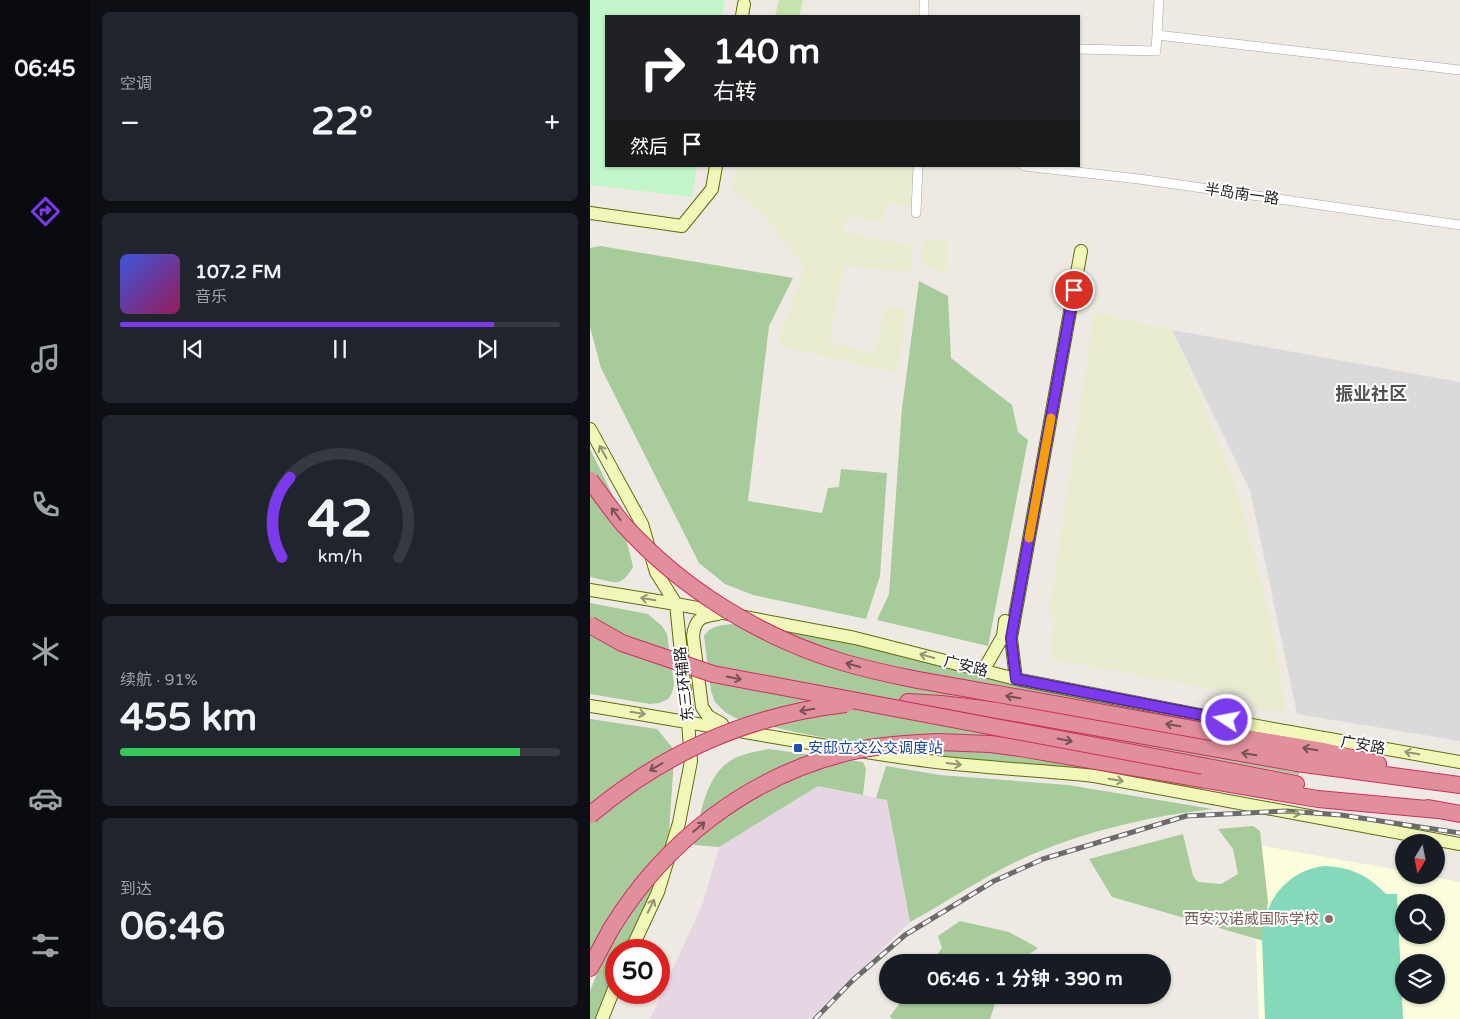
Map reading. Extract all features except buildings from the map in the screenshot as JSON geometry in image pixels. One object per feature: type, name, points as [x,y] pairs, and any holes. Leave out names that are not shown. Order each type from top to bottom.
[{"type":"highway","points":[[590,480],[624,524],[679,576],[721,606],[759,628],[808,650],[842,662],[903,677],[1323,751],[1460,784]]},
{"type":"highway","points":[[590,625],[622,643],[713,674],[1200,772],[1318,799],[1438,810]]},
{"type":"highway","points":[[590,815],[637,778],[665,761],[729,731],[779,716],[829,706],[908,702],[971,707],[1051,718],[1298,763],[1460,784]]},
{"type":"highway","points":[[590,968],[625,907],[652,873],[682,841],[709,818],[754,788],[808,764],[850,752],[906,744],[937,742],[990,744],[1200,772],[1460,814]]},
{"type":"main road","points":[[590,212],[682,226],[712,190],[716,167]]},
{"type":"main road","points":[[983,671],[1003,636],[1077,250],[1011,638],[1016,679]]},
{"type":"main road","name":"东三环辅路","points":[[590,429],[642,524],[656,572],[676,604],[688,721],[690,761],[679,823],[658,892],[635,939]]},
{"type":"main road","name":"广安路","points":[[590,590],[856,638],[1016,679],[1246,724],[1460,762]]},
{"type":"main road","points":[[725,613],[700,619],[694,625],[693,636],[702,707],[708,716],[731,728]]},
{"type":"main road","points":[[590,706],[936,762],[1094,776],[1460,844]]},
{"type":"main road","points":[[1225,800],[1318,799]]},
{"type":"main road","points":[[602,1019],[608,1004]]},
{"type":"street","points":[[924,0],[924,15]]},
{"type":"street","points":[[1080,49],[1156,51],[1159,0]]},
{"type":"street","points":[[1157,35],[1460,70]]},
{"type":"street","points":[[916,213],[918,167]]},
{"type":"street","name":"半岛南一路","points":[[1033,167],[1139,179],[1460,225]]},
{"type":"shaded area","points":[[738,167],[919,167],[915,207],[887,202],[883,222],[847,216],[842,232],[912,246],[910,272],[844,266],[829,342],[875,354],[885,307],[907,309],[897,373],[777,345],[805,267],[762,214],[731,188]]},
{"type":"shaded area","points":[[924,239],[948,241],[946,275],[921,263]]},
{"type":"shaded area","points":[[1094,313],[1172,330],[1235,483],[1271,620],[1286,713],[1253,707],[1252,699],[1234,693],[1051,659],[1054,615],[1049,613]]},
{"type":"shaded area","points":[[1172,330],[1460,382],[1460,741],[1297,714],[1250,490]]},
{"type":"shaded area","name":"安邸立交公交调度站","points":[[818,786],[887,800],[910,922],[810,1019],[650,1019],[657,1004],[670,1004],[670,975],[703,903],[719,847]]},
{"type":"shaded area","name":"西安汉诺威国际学校","points":[[1252,844],[1395,869],[1395,884],[1445,884],[1445,879],[1460,882],[1460,1019],[1259,1019]]},
{"type":"green space","points":[[590,0],[725,0],[722,15],[605,15],[605,167],[697,167],[692,197],[590,185]]},
{"type":"green space","points":[[779,0],[803,0],[799,15],[775,15]]},
{"type":"green space","points":[[600,246],[793,278],[769,326],[748,501],[822,513],[828,488],[839,487],[841,469],[887,473],[880,576],[866,619],[753,595],[725,584],[699,563],[601,368],[590,327],[590,248]]},
{"type":"green space","points":[[919,281],[948,296],[951,358],[1012,405],[1018,432],[1028,440],[988,646],[877,620],[889,594],[902,408]]},
{"type":"green space","points":[[590,449],[617,504],[631,558],[633,567],[624,579],[620,581],[610,582],[590,577]]},
{"type":"green space","points":[[590,603],[648,614],[662,626],[667,634],[674,684],[668,699],[650,704],[590,694]]},
{"type":"green space","points":[[732,624],[777,629],[844,641],[911,656],[971,675],[1020,686],[1304,738],[1299,775],[1208,758],[1202,790],[921,756],[795,732],[735,718],[725,712],[715,702],[711,691],[704,636],[713,628]]},
{"type":"green space","points":[[590,719],[657,729],[672,747],[674,759],[669,831],[654,893],[632,939],[614,939],[627,917],[615,907],[590,953]]},
{"type":"green space","points":[[769,749],[863,762],[866,769],[863,795],[818,786],[719,847],[694,845],[706,796],[716,774],[735,758],[747,753]]},
{"type":"green space","points":[[886,766],[940,775],[1068,785],[1213,809],[1121,825],[1055,845],[1001,870],[910,922],[887,800],[876,798]]},
{"type":"green space","points":[[1253,826],[1260,831],[1268,902],[1264,941],[1112,897],[1089,859],[1183,834],[1193,876],[1198,882],[1221,884],[1238,874],[1233,849],[1218,829]]},
{"type":"green space","name":"西安汉诺威国际学校","points":[[1324,866],[1350,870],[1365,877],[1386,894],[1395,894],[1395,944],[1399,944],[1400,954],[1395,954],[1395,1004],[1402,1004],[1403,1019],[1265,1019],[1263,926],[1272,901],[1279,891],[1298,874]]},
{"type":"green space","points":[[960,921],[1009,932],[1038,948],[1029,954],[938,954],[942,948],[938,936]]},
{"type":"green space","points":[[605,954],[605,1000],[597,1019],[590,1019],[590,991]]},
{"type":"green space","points":[[899,1004],[995,1004],[990,1019],[892,1019],[890,1016]]},
{"type":"railway","points":[[815,1019],[853,980],[905,935],[994,881],[1043,859],[1186,816],[1286,811],[1341,815],[1460,833]]},
{"type":"slow traffic","points":[[1029,538],[1051,418]]},
{"type":"place","name":"安邸立交公交调度站","points":[[798,748]]},
{"type":"place","name":"西安汉诺威国际学校","points":[[1329,919]]},
{"type":"district","name":"振业社区","points":[[1371,394]]},
{"type":"route","points":[[1074,290],[1011,638],[1016,679],[1227,720]]}]
